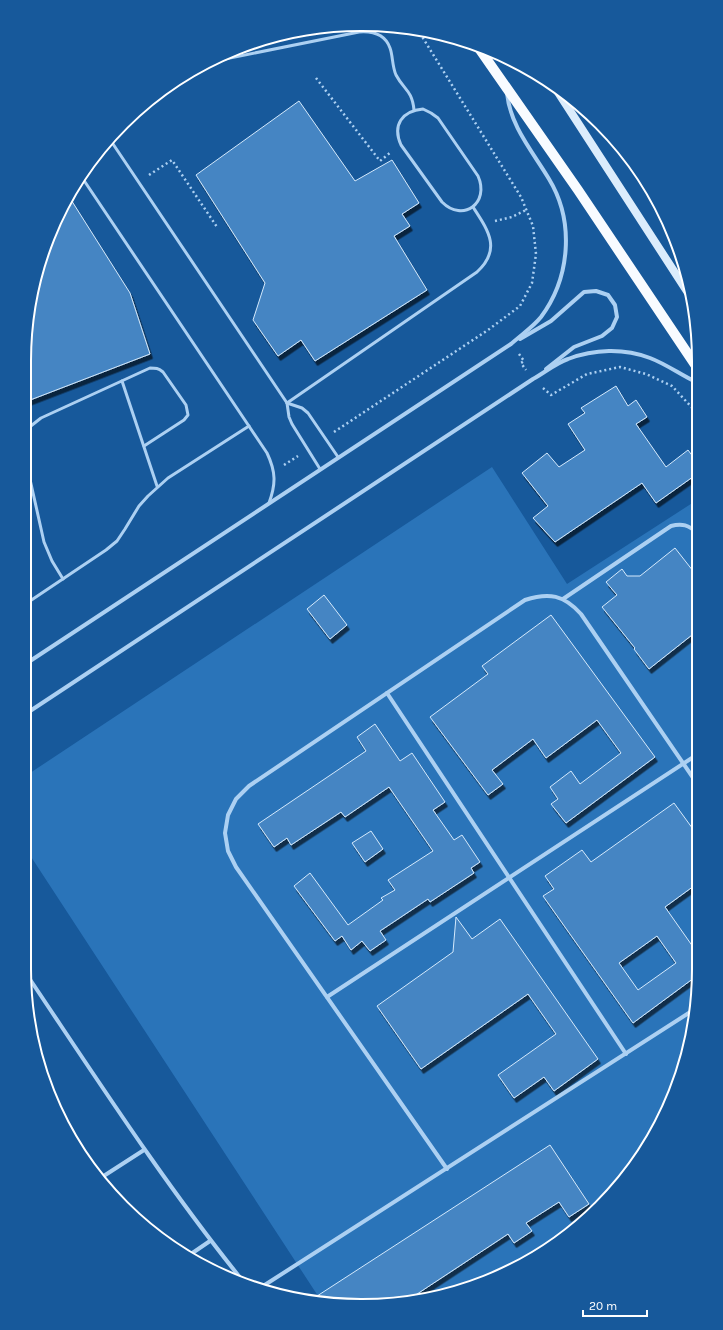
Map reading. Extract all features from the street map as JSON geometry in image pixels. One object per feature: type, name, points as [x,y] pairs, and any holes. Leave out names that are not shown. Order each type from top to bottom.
[{"type":"main road","points":[[483,54],[578,190],[692,360]]},
{"type":"main road","points":[[562,98],[683,286]]},
{"type":"street","points":[[506,89],[511,114],[516,126],[551,181],[560,203],[566,227],[566,245],[562,275],[553,298],[540,318],[511,344]]},
{"type":"street","points":[[31,660],[511,344],[551,321],[584,292],[596,290],[608,295],[615,304],[617,317],[612,328],[602,336],[574,347],[533,379]]},
{"type":"street","points":[[31,710],[533,379],[566,359],[587,353],[608,351],[630,352],[650,358],[692,380]]},
{"type":"street","points":[[563,599],[671,526],[678,524],[692,528]]},
{"type":"street","points":[[447,1169],[236,867],[228,851],[225,833],[228,815],[236,799],[249,786],[525,600],[544,595],[550,595],[563,599],[573,605],[581,614],[692,777]]},
{"type":"street","points":[[386,693],[626,1054]]},
{"type":"street","points":[[327,998],[692,758]]},
{"type":"street","points":[[32,982],[144,1150],[210,1241],[238,1275]]},
{"type":"street","points":[[266,1284],[689,1013]]},
{"type":"street","points":[[104,1176],[144,1150]]},
{"type":"street","points":[[193,1253],[210,1241]]},
{"type":"lane","points":[[230,58],[367,31]]},
{"type":"lane","points":[[370,31],[378,34],[385,40],[390,48],[393,68],[397,77],[409,92],[413,100],[414,110]]},
{"type":"lane","points":[[423,109],[438,118],[478,176],[482,184],[482,192],[479,201],[473,207],[465,211],[456,211],[448,208],[442,202],[401,145],[398,137],[400,120],[406,114],[414,110],[423,109]]},
{"type":"lane","points":[[113,144],[287,402],[289,417],[292,424],[320,469]]},
{"type":"lane","points":[[85,181],[267,454],[274,472],[273,491],[269,503]]},
{"type":"lane","points":[[287,402],[481,268],[489,257],[491,247],[490,238],[473,207]]},
{"type":"lane","points":[[31,426],[41,418],[150,368],[159,369],[186,405],[188,415],[184,420],[144,446]]},
{"type":"lane","points":[[122,381],[157,486]]},
{"type":"lane","points":[[287,402],[302,408],[308,413],[338,457]]},
{"type":"lane","points":[[31,600],[106,550],[116,541],[139,506],[157,486],[249,426]]},
{"type":"lane","points":[[31,484],[44,542],[63,579]]},
{"type":"path","points":[[325,438],[488,330],[520,306],[532,283],[536,254],[533,226],[521,197],[422,36]]},
{"type":"path","points":[[316,78],[380,161],[401,145]]},
{"type":"path","points":[[139,182],[172,160],[217,227]]},
{"type":"path","points":[[483,223],[512,217],[526,210]]},
{"type":"path","points":[[511,344],[524,361],[521,363],[533,379],[551,395],[587,374],[620,367],[646,374],[672,386],[692,408]]},
{"type":"path","points":[[274,472],[308,449]]},
{"type":"shaded area","points":[[492,467],[567,584],[692,503],[691,990],[686,1033],[681,1054],[667,1095],[648,1134],[624,1170],[579,1217],[563,1231],[527,1255],[508,1265],[468,1281],[426,1293],[362,1299],[318,1296],[31,857],[31,772]]},
{"type":"building","points":[[299,101],[355,181],[392,160],[419,203],[402,214],[410,226],[394,236],[427,290],[315,361],[301,340],[278,356],[253,320],[265,283],[196,175]]},
{"type":"building","points":[[72,201],[130,293],[150,354],[31,400],[32,340],[37,297],[42,276],[56,235]]},
{"type":"building","points":[[616,386],[628,406],[636,400],[647,417],[636,424],[666,467],[688,450],[692,455],[692,478],[656,503],[642,483],[555,542],[533,518],[548,506],[522,473],[547,453],[559,467],[585,450],[568,424],[585,413],[581,408]]},
{"type":"building","points":[[675,548],[692,570],[692,635],[649,669],[634,649],[635,648],[602,607],[617,595],[606,582],[622,569],[627,576],[640,576]]},
{"type":"building","points":[[324,595],[347,625],[330,639],[307,609]]},
{"type":"building","points":[[551,615],[655,757],[566,823],[551,804],[558,799],[550,787],[571,771],[580,784],[621,753],[597,720],[546,758],[533,739],[492,770],[503,784],[488,795],[430,717],[488,674],[482,666]]},
{"type":"building","points":[[375,724],[400,761],[412,753],[445,802],[433,810],[454,840],[462,835],[480,862],[471,868],[474,873],[430,902],[428,899],[380,931],[386,940],[370,951],[362,941],[351,950],[342,936],[335,941],[294,886],[310,873],[348,925],[383,900],[381,898],[395,890],[388,880],[433,851],[389,787],[345,817],[341,812],[291,845],[287,838],[274,847],[258,824],[366,751],[357,737]]},
{"type":"building","points":[[674,803],[692,828],[692,887],[665,907],[692,945],[691,980],[633,1023],[543,896],[554,889],[545,876],[582,850],[591,862]],"holes":[[[657,936],[676,963],[638,990],[619,963]]]},
{"type":"building","points":[[371,831],[383,849],[365,862],[352,843]]},
{"type":"building","points":[[456,917],[472,939],[500,919],[598,1059],[554,1091],[544,1077],[514,1098],[498,1075],[556,1034],[528,994],[421,1069],[377,1006],[453,952]]},
{"type":"building","points":[[550,1145],[589,1204],[569,1217],[559,1202],[526,1223],[532,1231],[514,1243],[508,1234],[417,1294],[362,1299],[317,1296]]}]
